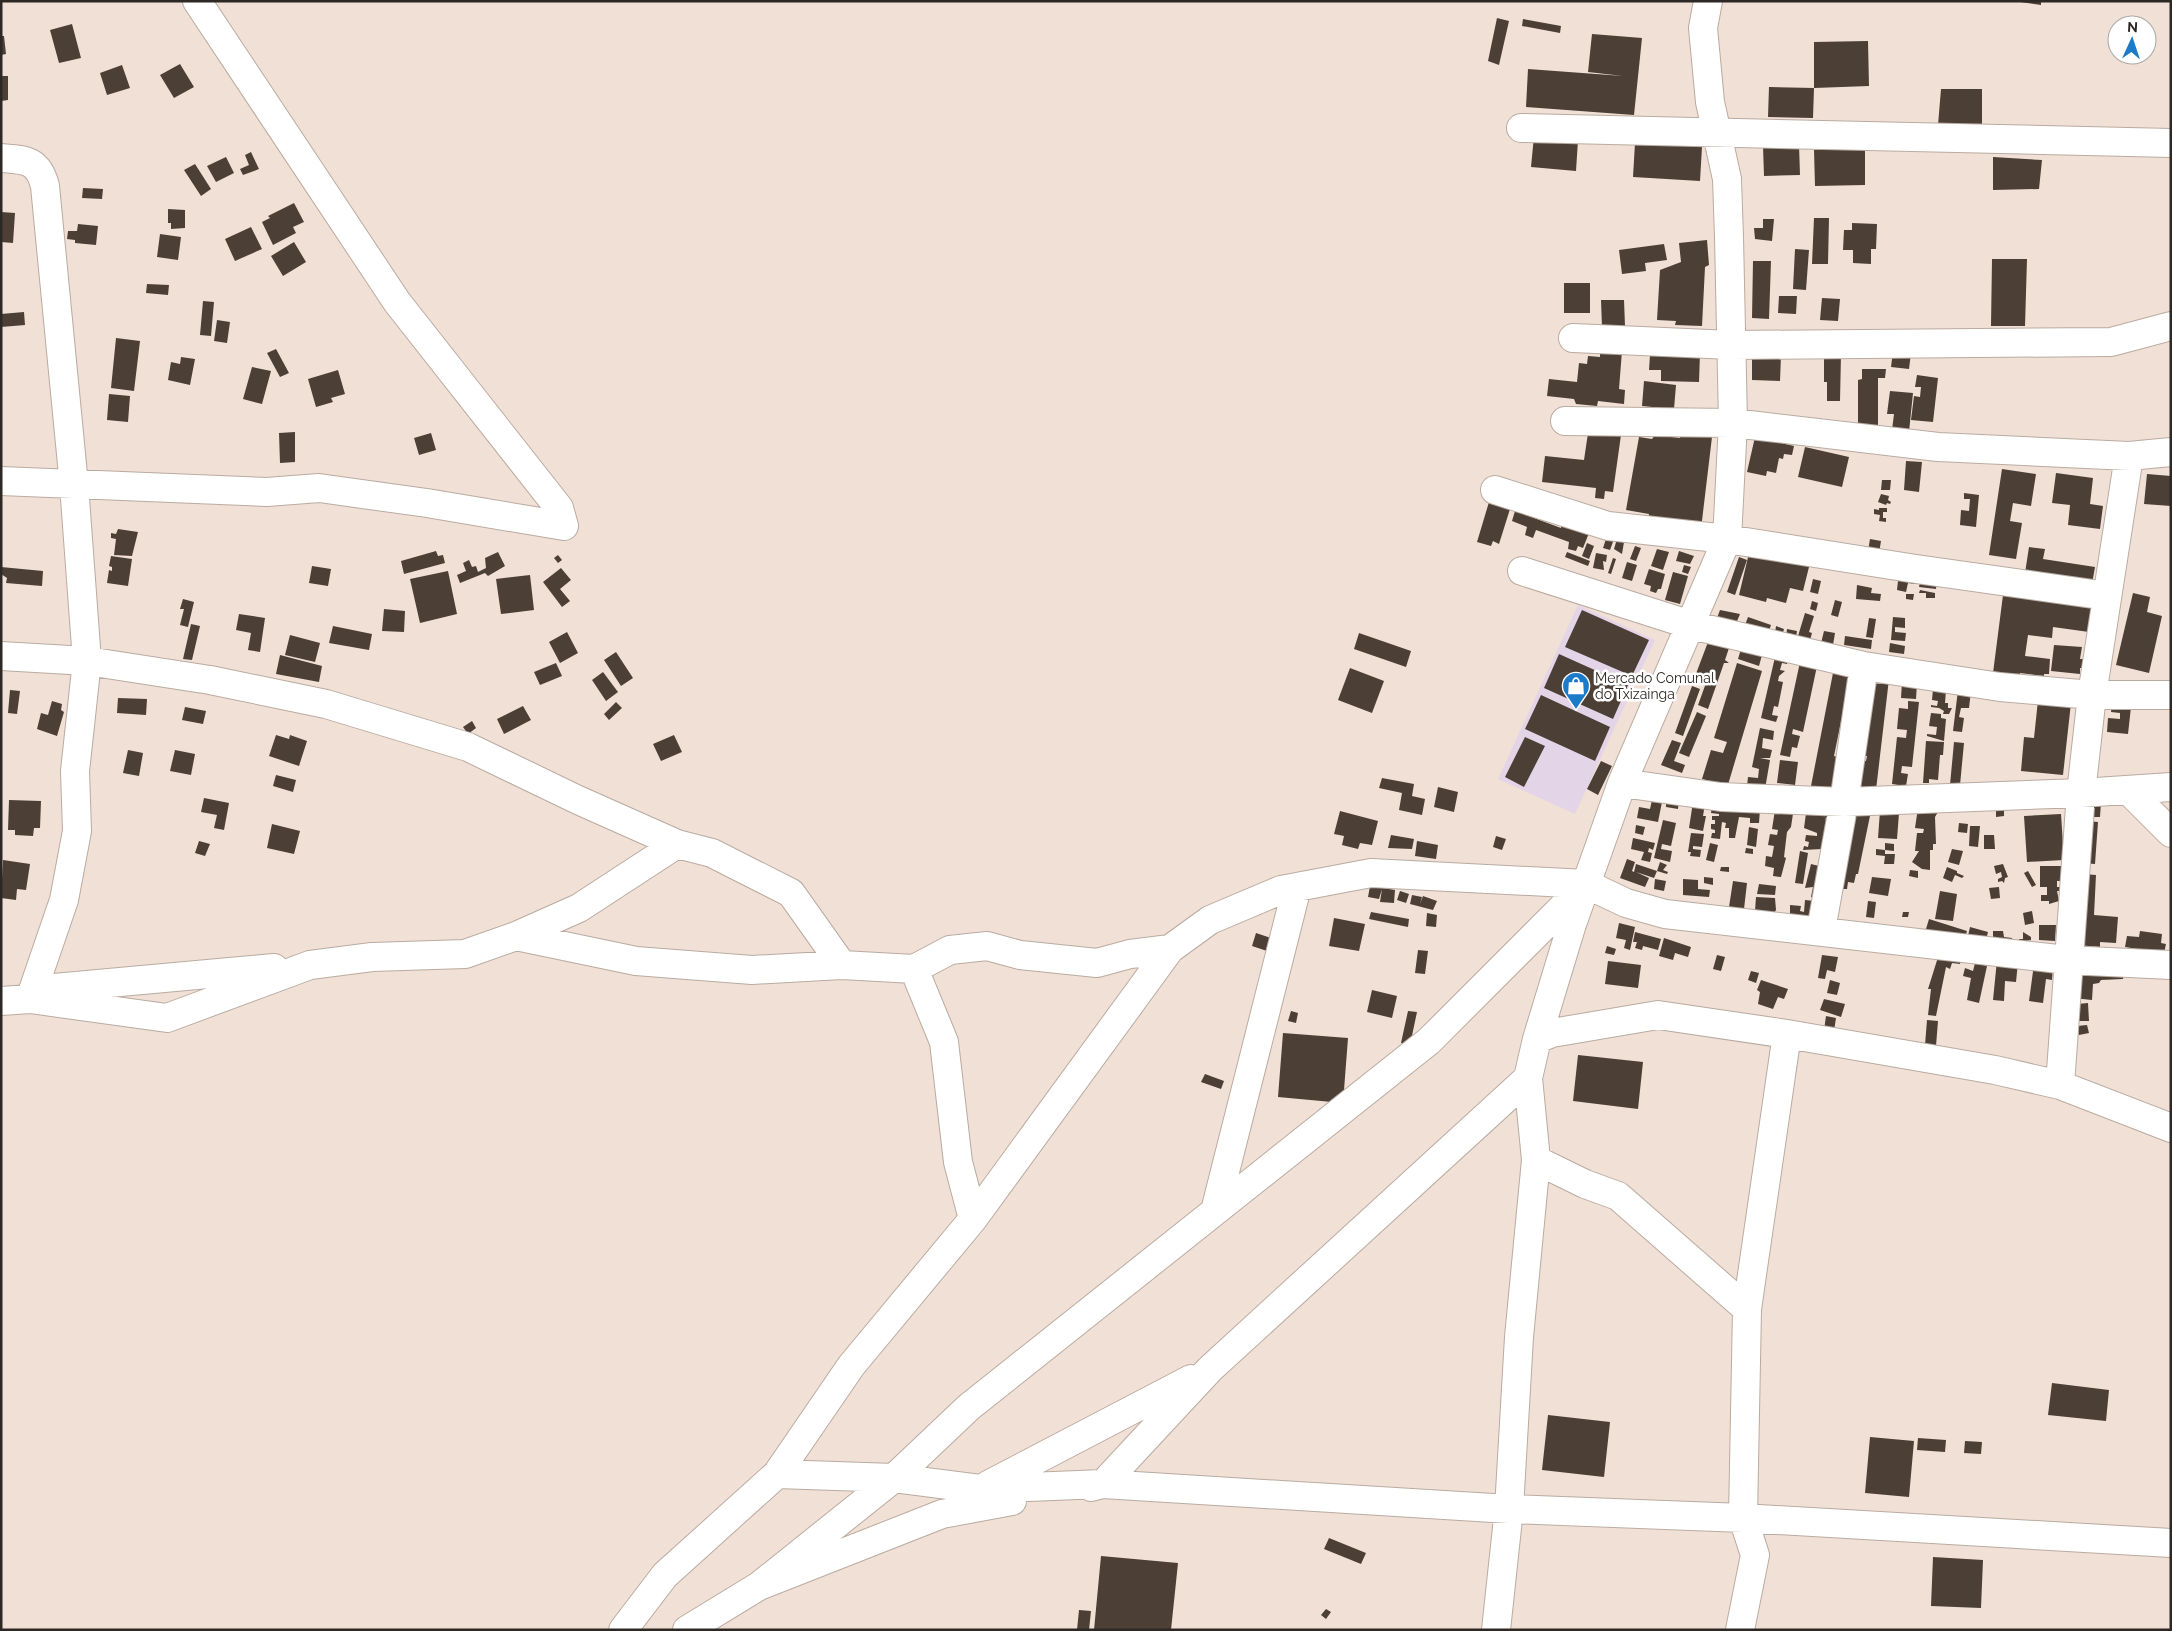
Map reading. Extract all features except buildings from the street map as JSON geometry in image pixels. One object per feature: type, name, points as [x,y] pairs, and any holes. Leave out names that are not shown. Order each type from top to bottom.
[{"type":"street","points":[[1,481],[267,492],[319,488],[427,503],[564,526],[559,508],[397,302],[196,1]]},
{"type":"street","points":[[1496,1630],[1509,1509],[1518,1337],[1536,1160],[1528,1078],[1537,1039],[1586,884],[1622,783],[1727,540],[1733,423],[1727,179],[1710,102],[1702,28],[1708,1]]},
{"type":"street","points":[[1521,128],[2171,143]]},
{"type":"street","points":[[1,158],[28,160],[42,173],[45,186],[74,485],[87,661],[75,771],[77,831],[64,900],[30,999]]},
{"type":"street","points":[[1573,338],[1732,345],[2111,342],[2171,326]]},
{"type":"street","points":[[1565,421],[1733,423],[1938,447],[2129,456],[2171,452]]},
{"type":"street","points":[[2060,1084],[2081,793],[2092,695],[2129,456]]},
{"type":"street","points":[[1495,490],[1608,526],[1727,540],[2107,596]]},
{"type":"street","points":[[1522,571],[1691,625],[1864,666],[2000,687],[2092,695],[2171,695]]},
{"type":"street","points":[[1,656],[87,661],[210,680],[326,704],[468,748],[677,844],[712,853],[791,893],[842,965]]},
{"type":"street","points":[[1821,930],[1844,802],[1864,666]]},
{"type":"street","points":[[1622,783],[1721,797],[1844,802],[2081,793],[2171,787]]},
{"type":"street","points":[[2128,790],[2171,832]]},
{"type":"street","points":[[1,1001],[30,999],[54,988],[310,965],[372,957],[465,954],[516,936],[579,908],[677,844]]},
{"type":"street","points":[[623,1630],[666,1575],[777,1474],[851,1366],[973,1219],[1170,949],[1210,920],[1281,890],[1371,873],[1586,884],[1626,903],[1665,914],[1821,930],[2068,960],[2170,965]]},
{"type":"street","points":[[687,1630],[759,1586],[894,1478],[969,1407],[1429,1041],[1586,884]]},
{"type":"street","points":[[1215,1211],[1298,887]]},
{"type":"street","points":[[516,936],[636,961],[752,970],[842,965],[914,969],[950,950],[987,946],[1020,955],[1097,963],[1130,954],[1170,949]]},
{"type":"street","points":[[1,991],[30,999],[167,1018],[310,965]]},
{"type":"street","points":[[914,969],[944,1042],[958,1162],[973,1219]]},
{"type":"street","points":[[1537,1039],[1552,1033],[1658,1015],[1787,1034],[1957,1063],[2060,1084],[2171,1128]]},
{"type":"street","points":[[1740,1630],[1755,1555],[1743,1518],[1747,1309],[1787,1034]]},
{"type":"street","points":[[759,1586],[942,1514],[1103,1484],[1210,1370],[1528,1078]]},
{"type":"street","points":[[1536,1160],[1585,1184],[1618,1196],[1747,1309]]},
{"type":"street","points":[[942,1514],[980,1489],[1210,1370]]},
{"type":"street","points":[[777,1474],[894,1478],[980,1489],[1103,1484],[1509,1509],[1743,1518],[2171,1543]]},
{"type":"shaded area","name":"Mercado Comunal do Txizainga","points":[[1578,605],[1655,640],[1575,814],[1498,779]]},
{"type":"place","name":"Mercado Comunal do Txizainga","points":[[1576,710]]}]
